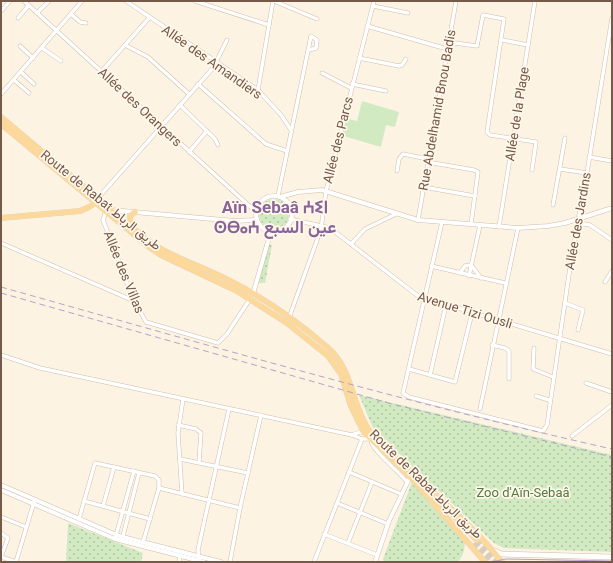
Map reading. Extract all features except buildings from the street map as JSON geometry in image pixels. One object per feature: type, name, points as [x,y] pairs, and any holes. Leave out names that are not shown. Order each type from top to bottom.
[{"type":"main road","name":"Route de Rabat طريق الرباط","points":[[1,117],[155,251],[252,296]]},
{"type":"main road","name":"Route de Rabat طريق الرباط","points":[[1,124],[97,200]]},
{"type":"main road","points":[[1,218],[80,211],[97,200]]},
{"type":"main road","name":"Route de Rabat طريق الرباط","points":[[108,210],[157,247],[229,280],[328,348],[340,360],[347,374],[359,410],[368,430],[485,562]]},
{"type":"main road","points":[[130,226],[130,216],[135,212]]},
{"type":"main road","name":"Route de Rabat طريق الرباط","points":[[288,321],[322,350],[335,364],[342,379],[351,406],[363,431],[370,440],[410,478],[466,521],[492,550],[502,554],[612,557]]},
{"type":"main road","points":[[410,478],[476,542]]},
{"type":"main road","points":[[492,550],[502,562]]},
{"type":"street","points":[[1,11],[10,1]]},
{"type":"street","name":"Allée des Orangers","points":[[24,1],[160,127],[256,212]]},
{"type":"street","points":[[37,13],[49,1]]},
{"type":"street","points":[[1,94],[82,1]]},
{"type":"street","name":"Allée des Amandiers","points":[[126,1],[149,18],[258,90],[281,115],[291,130]]},
{"type":"street","points":[[195,1],[208,3],[269,25]]},
{"type":"street","points":[[258,90],[274,1],[317,19]]},
{"type":"street","name":"Allée des Parcs","points":[[288,321],[322,225],[326,191],[358,58],[374,1]]},
{"type":"street","name":"Rue Abdelhamid Bnou Badis","points":[[418,220],[456,1]]},
{"type":"street","name":"Allée de la Plage","points":[[499,227],[535,1]]},
{"type":"street","points":[[18,18],[29,5]]},
{"type":"street","points":[[373,6],[408,13]]},
{"type":"street","points":[[71,14],[80,22],[86,23]]},
{"type":"street","points":[[448,42],[477,46],[483,15],[504,20],[488,132],[490,135],[536,142],[532,170]]},
{"type":"street","points":[[101,72],[149,18]]},
{"type":"street","name":"Allée des Jardins","points":[[409,369],[403,392],[406,396],[544,430],[547,424],[549,400],[564,303],[587,174],[612,18]]},
{"type":"street","points":[[367,26],[447,49]]},
{"type":"street","points":[[97,200],[213,68],[227,40]]},
{"type":"street","points":[[502,40],[528,45]]},
{"type":"street","points":[[125,45],[148,57],[189,94]]},
{"type":"street","points":[[20,46],[33,58]]},
{"type":"street","points":[[42,48],[61,61]]},
{"type":"street","points":[[279,197],[291,130],[302,90],[308,50]]},
{"type":"street","points":[[358,58],[399,66],[402,65],[406,59]]},
{"type":"street","points":[[21,72],[34,84]]},
{"type":"street","points":[[322,73],[352,86],[386,91]]},
{"type":"street","points":[[14,80],[29,93]]},
{"type":"street","points":[[198,84],[266,144],[287,151]]},
{"type":"street","points":[[180,105],[207,131],[218,145]]},
{"type":"street","points":[[189,152],[207,131]]},
{"type":"street","points":[[553,205],[565,138]]},
{"type":"street","points":[[397,171],[399,159],[403,154],[477,171],[478,175],[471,224]]},
{"type":"street","points":[[589,157],[612,161]]},
{"type":"street","points":[[560,169],[587,174]]},
{"type":"street","points":[[423,187],[475,196]]},
{"type":"street","points":[[279,197],[288,204],[291,211],[290,219],[281,230],[271,231],[265,229],[257,220],[256,212],[263,199],[310,191],[326,191],[418,220],[499,227],[518,228],[548,226],[578,221],[612,208]]},
{"type":"street","points":[[288,204],[292,194]]},
{"type":"street","points":[[108,210],[234,221],[257,220]]},
{"type":"street","name":"Allée des Villas","points":[[108,210],[103,220],[142,319],[148,324],[218,343],[222,340],[252,296],[271,231]]},
{"type":"street","points":[[351,244],[366,229],[396,214]]},
{"type":"street","name":"Avenue Tizi Ousli","points":[[290,219],[330,228],[412,293],[425,299],[612,354]]},
{"type":"street","points":[[578,221],[590,225],[612,240]]},
{"type":"street","points":[[442,222],[409,369],[455,382],[472,313]]},
{"type":"street","points":[[469,276],[480,225]]},
{"type":"street","points":[[480,409],[497,320],[518,228]]},
{"type":"street","points":[[1,243],[134,301]]},
{"type":"street","points":[[460,273],[465,266],[471,265]]},
{"type":"street","points":[[471,265],[482,278]]},
{"type":"street","points":[[431,266],[469,276],[505,283]]},
{"type":"street","points":[[605,282],[612,271]]},
{"type":"street","points":[[564,303],[583,310],[578,330]]},
{"type":"street","points":[[430,375],[446,306]]},
{"type":"street","points":[[492,345],[508,350],[509,379]]},
{"type":"street","points":[[534,348],[533,369],[553,377]]},
{"type":"street","points":[[1,355],[40,368],[229,408],[370,440]]},
{"type":"street","points":[[586,383],[612,392]]},
{"type":"street","points":[[536,396],[549,400]]},
{"type":"street","points":[[182,494],[178,425],[183,399]]},
{"type":"street","points":[[572,436],[612,405]]},
{"type":"street","points":[[202,562],[198,556],[229,408]]},
{"type":"street","points":[[230,562],[240,508],[261,415]]},
{"type":"street","points":[[178,425],[196,429],[201,433],[199,462]]},
{"type":"street","points":[[352,435],[363,431]]},
{"type":"street","points":[[314,562],[362,439]]},
{"type":"street","points":[[180,459],[248,473]]},
{"type":"street","points":[[79,519],[95,464],[98,463],[158,478],[160,481],[144,542]]},
{"type":"street","points":[[103,506],[114,467]]},
{"type":"street","points":[[116,537],[134,471]]},
{"type":"street","points":[[349,472],[401,494]]},
{"type":"street","points":[[122,539],[139,473]]},
{"type":"street","points":[[324,534],[348,543],[376,560],[388,524],[401,494],[410,478]]},
{"type":"street","points":[[348,543],[372,482]]},
{"type":"street","points":[[1,486],[34,502],[116,537],[202,562]]},
{"type":"street","points":[[158,488],[240,508]]},
{"type":"street","points":[[1,490],[79,519],[116,537]]},
{"type":"street","points":[[84,501],[150,519]]},
{"type":"street","points":[[1,533],[8,538],[1,557],[16,562],[34,502]]},
{"type":"street","points":[[336,504],[388,524]]},
{"type":"street","points":[[1,517],[26,527]]},
{"type":"street","points":[[122,539],[144,542],[221,562]]},
{"type":"street","points":[[178,562],[180,556]]},
{"type":"green space","points":[[362,101],[399,112],[395,127],[386,125],[381,147],[340,135],[345,118],[357,121]]},
{"type":"green space","points":[[274,199],[285,203],[289,214],[285,225],[274,229],[263,225],[259,214],[263,203]]},
{"type":"green space","points":[[268,245],[272,245],[265,283],[258,283]]},
{"type":"green space","name":"Zoo d'Aïn-Sebaâ","points":[[359,395],[612,455],[612,552],[504,548],[494,543],[380,436],[372,426]]},
{"type":"green space","points":[[412,482],[465,536],[464,549],[458,562],[384,562],[383,559]]},
{"type":"green space","points":[[68,523],[143,553],[141,562],[66,562]]},
{"type":"tunnel","points":[[477,540],[495,562]]},
{"type":"tunnel","points":[[474,543],[490,562]]},
{"type":"tram line","points":[[491,562],[506,559],[612,561]]},
{"type":"railway","points":[[1,287],[382,393],[612,449]]},
{"type":"railway","points":[[1,293],[392,404],[612,457]]},
{"type":"district","name":"Aïn Sebaâ ⵄⵉⵏ ⵙⴱⴰⵄ عين السبع","points":[[275,217]]}]
